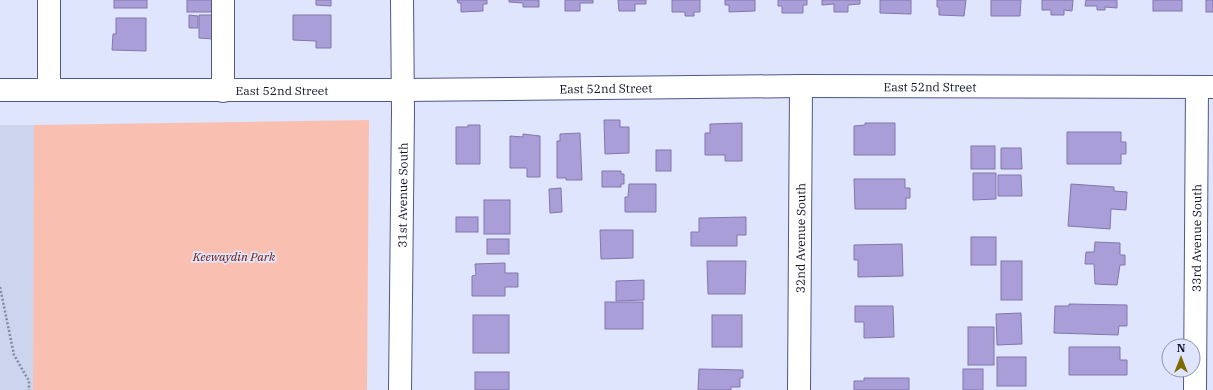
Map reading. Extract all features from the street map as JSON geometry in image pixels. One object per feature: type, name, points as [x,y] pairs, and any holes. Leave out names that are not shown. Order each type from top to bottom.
[{"type":"street","points":[[49,89],[50,0]]},
{"type":"street","points":[[223,0],[223,91]]},
{"type":"street","name":"31st Avenue South","points":[[400,390],[403,90],[402,0]]},
{"type":"street","name":"East 52nd Street","points":[[0,90],[49,89],[223,91],[801,86],[1205,87]]},
{"type":"street","name":"32nd Avenue South","points":[[799,390],[801,86]]},
{"type":"street","name":"33rd Avenue South","points":[[1195,390],[1205,87]]},
{"type":"path","points":[[0,287],[14,355],[29,381],[29,390]]},
{"type":"shaded area","points":[[0,125],[34,125],[33,390],[0,390]]},
{"type":"green space","name":"Keewaydin Park","points":[[369,120],[367,390],[33,390],[34,125]]},
{"type":"building","points":[[114,0],[147,0],[147,8],[114,8]]},
{"type":"building","points":[[187,0],[213,0],[213,12],[187,12]]},
{"type":"building","points":[[316,0],[331,0],[331,6],[316,5]]},
{"type":"building","points":[[457,0],[487,0],[487,4],[483,4],[483,11],[461,12],[461,3],[458,3]]},
{"type":"building","points":[[509,0],[539,0],[539,7],[523,7],[523,3],[509,2]]},
{"type":"building","points":[[565,0],[593,0],[593,3],[580,3],[580,11],[565,11]]},
{"type":"building","points":[[618,0],[646,0],[646,4],[635,4],[635,11],[619,11]]},
{"type":"building","points":[[672,0],[700,0],[700,12],[694,12],[694,16],[685,16],[685,12],[672,12]]},
{"type":"building","points":[[725,0],[755,0],[755,11],[729,12],[729,5],[725,5]]},
{"type":"building","points":[[778,0],[807,0],[807,5],[803,5],[803,13],[782,13],[782,6],[778,6]]},
{"type":"building","points":[[822,0],[860,0],[860,4],[848,5],[848,12],[834,12],[834,4],[822,5]]},
{"type":"building","points":[[880,0],[911,0],[911,14],[880,13]]},
{"type":"building","points":[[937,0],[966,0],[964,16],[939,15]]},
{"type":"building","points":[[991,0],[1021,0],[1020,16],[991,16]]},
{"type":"building","points":[[1042,0],[1073,0],[1072,11],[1064,10],[1064,15],[1051,15],[1051,10],[1042,10]]},
{"type":"building","points":[[1086,0],[1117,0],[1117,8],[1105,7],[1105,10],[1097,10],[1097,6],[1085,6]]},
{"type":"building","points":[[1153,0],[1182,0],[1182,11],[1153,11]]},
{"type":"building","points":[[1206,0],[1213,0],[1213,12],[1206,12]]},
{"type":"building","points":[[189,15],[198,16],[198,28],[189,28]]},
{"type":"building","points":[[199,15],[213,15],[213,39],[199,38]]},
{"type":"building","points":[[293,15],[331,15],[331,48],[316,48],[316,41],[293,40]]},
{"type":"building","points":[[116,18],[146,18],[146,51],[112,50],[113,34],[116,34]]},
{"type":"building","points":[[604,120],[620,120],[620,127],[629,127],[629,153],[605,154]]},
{"type":"building","points":[[742,123],[742,161],[725,161],[725,155],[705,155],[705,133],[710,133],[710,124]]},
{"type":"building","points":[[865,123],[895,123],[895,155],[854,155],[854,126],[865,125]]},
{"type":"building","points":[[468,125],[480,125],[480,164],[456,164],[456,127],[468,127]]},
{"type":"building","points":[[1067,132],[1121,132],[1121,142],[1126,142],[1126,154],[1121,154],[1121,164],[1067,164]]},
{"type":"building","points":[[580,133],[582,180],[566,180],[566,178],[557,178],[557,141],[560,141],[560,134]]},
{"type":"building","points":[[523,134],[540,136],[540,177],[527,177],[527,168],[510,168],[510,136],[523,137]]},
{"type":"building","points":[[971,146],[995,146],[995,169],[971,169]]},
{"type":"building","points":[[1001,148],[1021,148],[1022,169],[1001,169]]},
{"type":"building","points":[[656,150],[671,150],[671,171],[656,171]]},
{"type":"building","points":[[602,171],[621,171],[621,174],[624,174],[624,184],[621,184],[621,187],[602,187]]},
{"type":"building","points":[[973,173],[996,173],[996,199],[973,200]]},
{"type":"building","points":[[998,175],[1021,175],[1022,196],[998,196]]},
{"type":"building","points":[[854,179],[905,179],[905,188],[910,188],[910,198],[906,198],[906,209],[855,209]]},
{"type":"building","points":[[629,184],[656,184],[656,212],[625,212],[625,197],[628,197]]},
{"type":"building","points":[[1071,184],[1114,187],[1114,191],[1127,192],[1126,210],[1111,209],[1110,229],[1068,226]]},
{"type":"building","points":[[561,188],[562,212],[550,213],[549,189]]},
{"type":"building","points":[[484,200],[510,200],[510,234],[484,234]]},
{"type":"building","points":[[456,217],[478,217],[478,232],[456,232]]},
{"type":"building","points":[[746,217],[746,235],[737,235],[737,246],[691,246],[691,232],[699,232],[699,218]]},
{"type":"building","points":[[600,230],[633,230],[633,258],[601,259]]},
{"type":"building","points":[[971,237],[996,237],[996,265],[971,265]]},
{"type":"building","points":[[487,239],[509,239],[509,254],[487,254]]},
{"type":"building","points":[[1095,242],[1120,243],[1120,255],[1125,255],[1125,265],[1120,265],[1117,285],[1095,284],[1094,264],[1085,264],[1086,252],[1094,252]]},
{"type":"building","points":[[902,244],[903,276],[858,277],[858,260],[854,260],[854,245]]},
{"type":"building","points":[[707,261],[746,261],[745,294],[708,294]]},
{"type":"building","points":[[1001,261],[1022,261],[1022,300],[1001,300]]},
{"type":"building","points":[[505,263],[505,273],[518,273],[518,287],[505,287],[505,296],[472,296],[472,276],[476,275],[475,264]]},
{"type":"building","points":[[644,280],[644,300],[616,301],[616,281]]},
{"type":"building","points":[[605,302],[643,302],[643,329],[605,329]]},
{"type":"building","points":[[1069,304],[1127,305],[1127,326],[1119,326],[1118,335],[1054,333],[1055,306],[1069,306]]},
{"type":"building","points":[[855,306],[893,306],[894,337],[864,338],[864,322],[855,322]]},
{"type":"building","points":[[1021,313],[1022,344],[997,345],[996,314]]},
{"type":"building","points":[[473,315],[509,315],[509,353],[473,353]]},
{"type":"building","points":[[712,315],[742,315],[742,347],[712,347]]},
{"type":"building","points":[[968,327],[994,327],[994,365],[968,365]]},
{"type":"building","points":[[1069,347],[1120,347],[1120,360],[1127,360],[1127,375],[1069,375]]},
{"type":"building","points":[[997,357],[1026,357],[1026,386],[997,386]]},
{"type":"building","points":[[699,369],[743,370],[743,378],[740,378],[740,387],[731,387],[731,390],[698,390]]},
{"type":"building","points":[[963,369],[983,369],[983,390],[963,390]]},
{"type":"building","points":[[475,372],[509,372],[509,390],[475,390]]},
{"type":"building","points":[[864,378],[909,378],[909,390],[854,390],[854,381],[864,381]]}]
